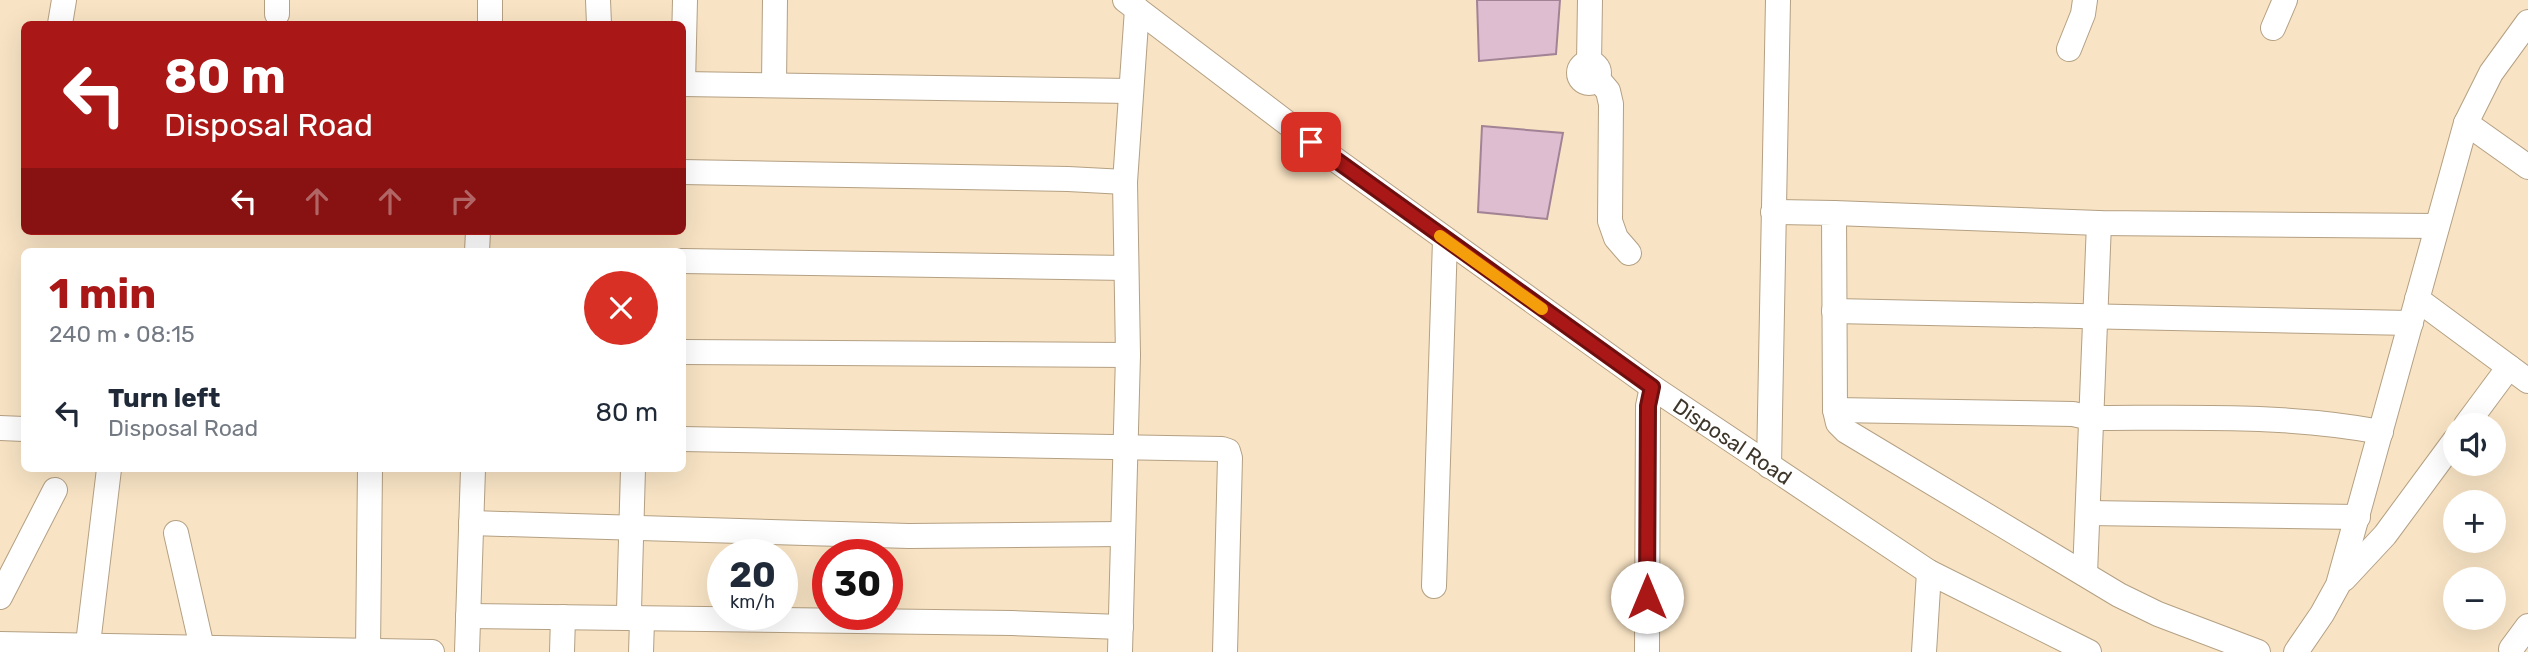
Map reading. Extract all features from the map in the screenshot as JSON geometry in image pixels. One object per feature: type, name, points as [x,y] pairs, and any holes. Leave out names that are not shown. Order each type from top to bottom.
[{"type":"street","points":[[60,21],[64,0]]},
{"type":"street","points":[[490,0],[490,21]]},
{"type":"street","points":[[598,0],[599,21]]},
{"type":"street","points":[[684,21],[685,0]]},
{"type":"street","points":[[774,84],[775,0]]},
{"type":"street","points":[[1590,0],[1593,71],[1608,91],[1611,104],[1610,221],[1616,238],[1629,253]]},
{"type":"street","points":[[1769,466],[1778,0]]},
{"type":"street","points":[[2069,49],[2083,14],[2085,0]]},
{"type":"street","points":[[2273,28],[2285,0]]},
{"type":"street","points":[[1120,652],[1128,355],[1125,182],[1131,5]]},
{"type":"street","name":"Disposal Road","points":[[1131,5],[1333,158],[1652,387],[1929,572],[2089,652]]},
{"type":"street","points":[[2339,585],[2466,122],[2491,73],[2528,22]]},
{"type":"street","points":[[686,84],[1130,91]]},
{"type":"street","points":[[2466,122],[2528,167]]},
{"type":"street","points":[[686,172],[1125,182]]},
{"type":"street","points":[[1773,212],[2099,223],[2437,226]]},
{"type":"street","points":[[1834,213],[1835,410],[1838,423],[1846,431],[2085,574],[2158,614],[2258,652]]},
{"type":"street","points":[[2085,574],[2099,223]]},
{"type":"street","points":[[1434,586],[1445,240]]},
{"type":"street","points":[[686,261],[1126,268]]},
{"type":"street","points":[[1834,312],[2095,316],[2414,311],[2519,374],[2478,413]]},
{"type":"street","points":[[686,352],[1128,355]]},
{"type":"street","points":[[1647,652],[1648,406],[1652,387]]},
{"type":"street","points":[[1835,410],[2073,414],[2091,418],[2234,418],[2343,425],[2381,432]]},
{"type":"street","points":[[0,428],[21,429]]},
{"type":"street","points":[[686,439],[1222,449],[1228,452],[1230,458],[1225,652]]},
{"type":"street","points":[[2296,652],[2339,585],[2385,535],[2443,456]]},
{"type":"street","points":[[87,649],[109,472]]},
{"type":"street","points":[[368,651],[370,472]]},
{"type":"street","points":[[467,652],[473,472]]},
{"type":"street","points":[[633,472],[629,610],[634,617],[642,621],[641,652]]},
{"type":"street","points":[[0,597],[55,490]]},
{"type":"street","points":[[2088,513],[2358,517]]},
{"type":"street","points":[[471,523],[909,536],[1122,534]]},
{"type":"street","points":[[176,533],[202,650]]},
{"type":"street","points":[[1924,652],[1929,572]]},
{"type":"street","points":[[468,616],[1121,627]]},
{"type":"street","points":[[562,652],[563,617]]},
{"type":"street","points":[[2511,649],[2528,626]]},
{"type":"street","points":[[0,644],[87,649],[432,652]]},
{"type":"building","points":[[1477,0],[1560,0],[1556,54],[1479,61]]},
{"type":"building","points":[[1482,126],[1563,133],[1547,219],[1478,212]]},
{"type":"slow traffic","points":[[1440,236],[1542,309]]},
{"type":"route","points":[[1311,142],[1652,387],[1648,406],[1647,597]]}]
